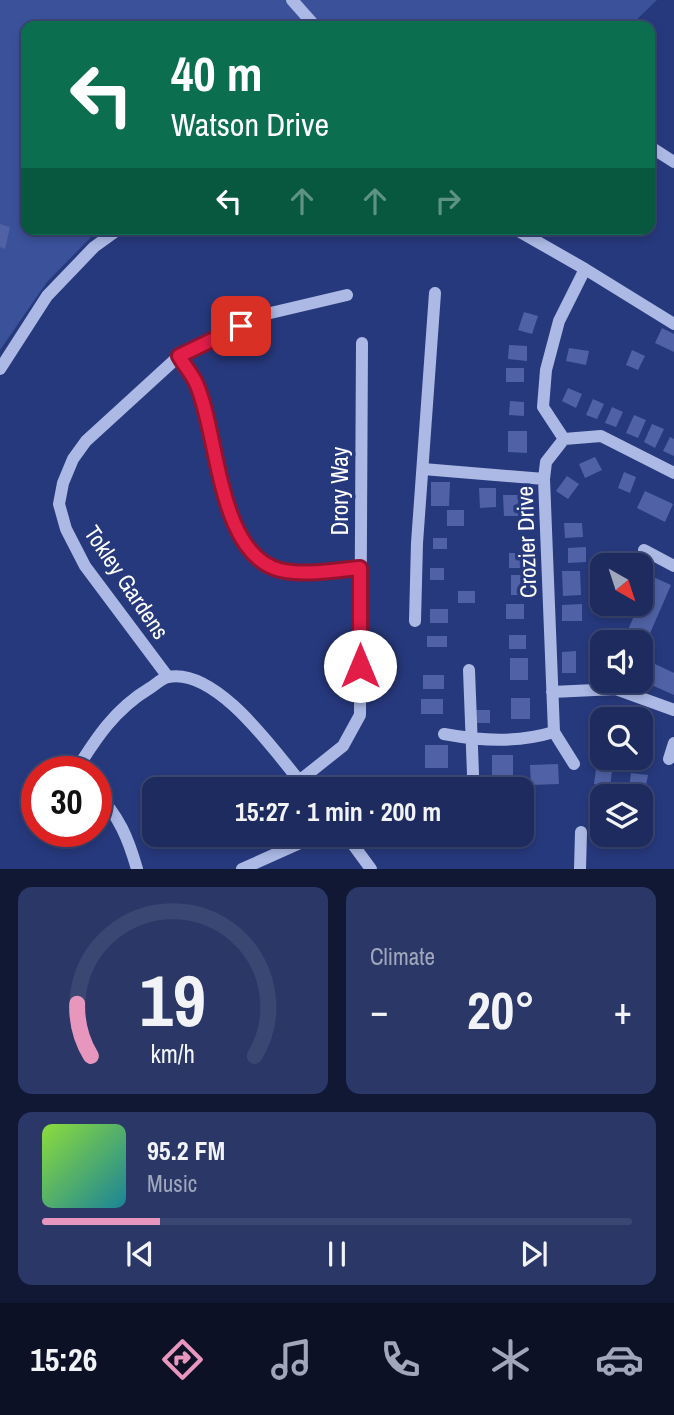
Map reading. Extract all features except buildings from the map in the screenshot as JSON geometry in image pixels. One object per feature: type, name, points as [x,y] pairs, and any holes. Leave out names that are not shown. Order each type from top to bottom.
[{"type":"street","points":[[292,0],[311,21]]},
{"type":"street","points":[[655,150],[674,162]]},
{"type":"street","points":[[0,369],[47,296],[94,247],[111,235]]},
{"type":"street","points":[[526,235],[674,324]]},
{"type":"street","points":[[585,269],[559,321],[546,370],[543,407],[564,439],[601,436],[674,473]]},
{"type":"street","points":[[415,621],[435,293]]},
{"type":"street","name":"Tokley Gardens","points":[[168,677],[85,566],[66,529],[59,504],[63,483],[86,440],[179,356],[262,316],[347,295]]},
{"type":"street","name":"Drory Way","points":[[311,777],[343,746],[360,715],[362,343]]},
{"type":"street","points":[[179,356],[196,383],[238,535],[257,558],[278,569],[299,573],[360,568]]},
{"type":"street","name":"Crozier Drive","points":[[564,439],[546,462],[544,479],[554,732],[574,764]]},
{"type":"street","points":[[423,469],[544,479]]},
{"type":"street","points":[[644,550],[674,566]]},
{"type":"street","points":[[469,670],[472,777]]},
{"type":"street","points":[[85,756],[100,730],[141,693],[168,677],[192,679],[214,690],[234,706],[296,777]]},
{"type":"street","points":[[552,692],[616,689],[674,710]]},
{"type":"street","points":[[444,734],[472,739],[525,741],[554,732]]},
{"type":"street","points":[[669,759],[674,743]]},
{"type":"street","points":[[112,809],[121,825],[137,869]]},
{"type":"street","points":[[580,869],[581,832]]},
{"type":"street","points":[[242,869],[291,847]]},
{"type":"street","points":[[354,847],[371,869]]},
{"type":"shaded area","points":[[0,0],[657,0],[635,21],[21,21],[21,235],[93,235],[47,282],[0,350]]},
{"type":"route","points":[[241,326],[179,356],[196,383],[238,535],[257,558],[278,569],[299,573],[360,568],[360,666]]}]
